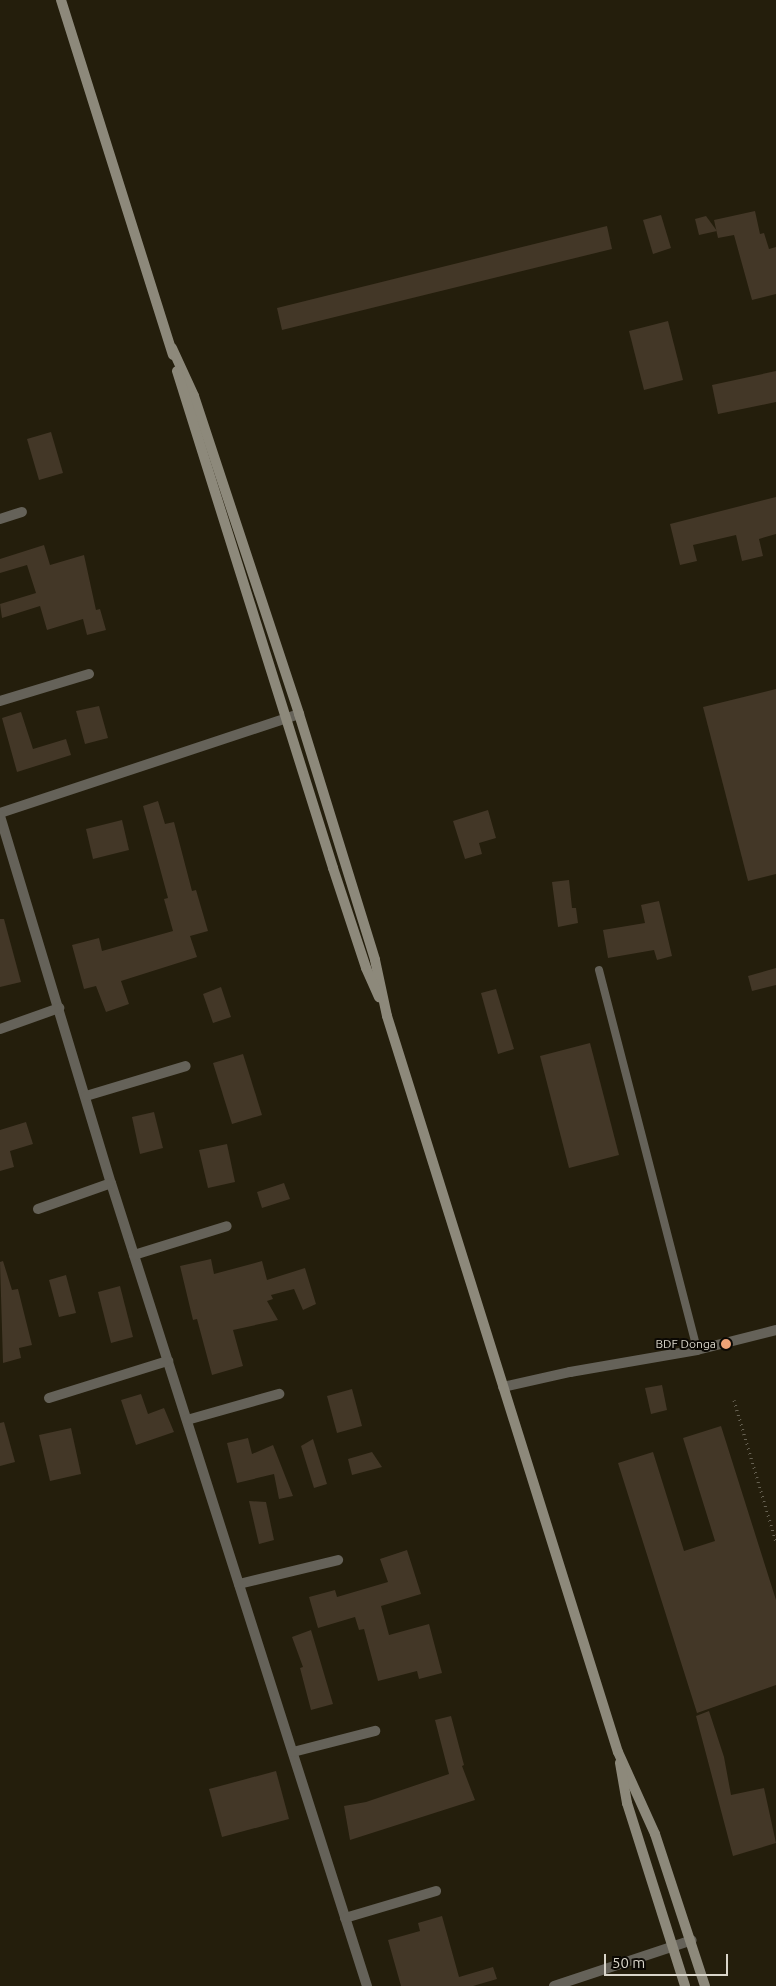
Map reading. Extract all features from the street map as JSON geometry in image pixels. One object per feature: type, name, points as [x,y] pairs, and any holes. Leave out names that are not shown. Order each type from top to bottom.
[{"type":"main road","points":[[61,0],[172,348],[184,398],[286,719],[366,968],[387,1016]]},
{"type":"main road","points":[[172,348],[194,396],[299,714],[375,960],[387,1016],[618,1752],[627,1803],[685,1986]]},
{"type":"main road","points":[[618,1752],[652,1825],[692,1940],[705,1986]]},
{"type":"street","points":[[0,518],[22,512]]},
{"type":"street","points":[[0,701],[89,674]]},
{"type":"street","points":[[299,714],[0,814],[111,1183],[367,1986]]},
{"type":"street","points":[[0,1029],[59,1008]]},
{"type":"street","points":[[86,1096],[186,1066]]},
{"type":"street","points":[[38,1209],[111,1183]]},
{"type":"street","points":[[134,1255],[227,1226]]},
{"type":"street","points":[[503,1387],[570,1372],[697,1350],[776,1330]]},
{"type":"street","points":[[48,1398],[168,1361]]},
{"type":"street","points":[[187,1420],[279,1394]]},
{"type":"street","points":[[239,1584],[338,1560]]},
{"type":"street","points":[[292,1752],[375,1732]]},
{"type":"street","points":[[345,1918],[436,1891]]},
{"type":"street","points":[[554,1986],[692,1940]]},
{"type":"lane","points":[[599,970],[697,1350]]},
{"type":"path","points":[[734,1400],[776,1542]]},
{"type":"building","points":[[755,211],[760,234],[764,233],[769,249],[776,247],[776,294],[752,300],[734,235],[718,238],[714,220]]},
{"type":"building","points":[[661,215],[671,248],[653,254],[643,220]]},
{"type":"building","points":[[706,216],[717,231],[699,235],[695,219]]},
{"type":"building","points":[[607,226],[612,249],[282,330],[277,308]]},
{"type":"building","points":[[668,321],[683,380],[644,390],[629,331]]},
{"type":"building","points":[[776,371],[776,402],[718,414],[712,385]]},
{"type":"building","points":[[51,432],[63,473],[39,480],[27,439]]},
{"type":"building","points":[[776,497],[776,534],[759,539],[763,556],[742,561],[736,535],[693,545],[697,561],[680,565],[670,524]]},
{"type":"building","points":[[44,545],[50,565],[84,555],[96,610],[100,609],[106,630],[87,635],[83,619],[47,630],[40,606],[2,618],[0,604],[36,593],[27,565],[0,573],[0,559]]},
{"type":"building","points":[[776,689],[776,874],[748,881],[703,707]]},
{"type":"building","points":[[99,706],[108,738],[85,744],[76,711]]},
{"type":"building","points":[[21,712],[33,749],[66,739],[71,755],[17,772],[2,718]]},
{"type":"building","points":[[158,801],[165,824],[174,822],[192,891],[196,890],[208,931],[190,936],[197,957],[121,981],[129,1004],[106,1012],[96,986],[84,989],[72,945],[99,938],[102,951],[173,931],[164,899],[168,898],[143,806]]},
{"type":"building","points":[[488,810],[496,838],[479,843],[482,854],[465,859],[453,821]]},
{"type":"building","points":[[122,820],[129,850],[93,859],[86,829]]},
{"type":"building","points":[[569,880],[572,908],[576,908],[578,923],[558,927],[552,882]]},
{"type":"building","points":[[659,901],[672,956],[657,960],[654,950],[608,958],[603,930],[645,923],[641,905]]},
{"type":"building","points":[[0,919],[4,919],[21,982],[0,987]]},
{"type":"building","points":[[776,968],[776,985],[752,991],[748,976]]},
{"type":"building","points":[[221,987],[231,1017],[213,1023],[203,994]]},
{"type":"building","points":[[496,989],[514,1049],[498,1054],[481,993]]},
{"type":"building","points":[[590,1043],[619,1155],[569,1168],[540,1056]]},
{"type":"building","points":[[243,1054],[262,1115],[232,1124],[213,1063]]},
{"type":"building","points":[[154,1112],[163,1148],[140,1154],[132,1117]]},
{"type":"building","points":[[26,1122],[33,1144],[10,1151],[14,1167],[0,1171],[0,1130]]},
{"type":"building","points":[[227,1144],[235,1182],[208,1188],[199,1150]]},
{"type":"building","points":[[284,1183],[290,1199],[262,1208],[257,1192]]},
{"type":"building","points":[[211,1259],[214,1274],[262,1261],[267,1280],[305,1268],[316,1304],[303,1310],[294,1289],[271,1295],[273,1299],[267,1301],[278,1320],[233,1330],[243,1366],[212,1375],[197,1319],[193,1320],[180,1266]]},
{"type":"building","points":[[3,1261],[12,1290],[18,1289],[32,1345],[19,1348],[21,1358],[3,1363],[0,1262]]},
{"type":"building","points":[[66,1275],[76,1313],[59,1317],[49,1280]]},
{"type":"building","points":[[120,1286],[133,1337],[111,1343],[98,1292]]},
{"type":"building","points":[[662,1385],[667,1410],[651,1414],[645,1388]]},
{"type":"building","points":[[352,1389],[362,1426],[337,1433],[327,1396]]},
{"type":"building","points":[[141,1394],[148,1414],[164,1408],[174,1432],[136,1445],[121,1400]]},
{"type":"building","points":[[4,1422],[15,1462],[0,1466],[0,1423]]},
{"type":"building","points":[[721,1426],[776,1600],[776,1685],[697,1713],[618,1463],[653,1452],[684,1551],[715,1541],[683,1438]]},
{"type":"building","points":[[71,1428],[81,1474],[50,1481],[39,1435]]},
{"type":"building","points":[[248,1438],[252,1454],[273,1445],[293,1496],[279,1499],[274,1474],[237,1483],[227,1443]]},
{"type":"building","points":[[313,1439],[327,1484],[314,1488],[301,1446]]},
{"type":"building","points":[[372,1452],[382,1467],[352,1475],[348,1459]]},
{"type":"building","points":[[249,1501],[266,1502],[274,1540],[259,1544]]},
{"type":"building","points":[[407,1550],[421,1594],[381,1606],[389,1635],[429,1624],[442,1673],[419,1679],[417,1671],[378,1681],[364,1629],[359,1630],[355,1617],[318,1628],[309,1597],[335,1590],[337,1597],[388,1582],[380,1559]]},
{"type":"building","points":[[311,1630],[333,1704],[311,1710],[300,1668],[303,1667],[292,1637]]},
{"type":"building","points":[[709,1711],[724,1757],[731,1795],[764,1788],[776,1843],[733,1856],[696,1716]]},
{"type":"building","points":[[451,1716],[464,1765],[462,1766],[475,1800],[350,1840],[344,1806],[366,1802],[449,1774],[435,1720]]},
{"type":"building","points":[[276,1771],[289,1819],[222,1837],[209,1789]]},
{"type":"building","points":[[442,1916],[459,1977],[493,1967],[497,1979],[473,1986],[401,1986],[388,1940],[420,1931],[418,1923]]},
{"type":"place","name":"BDF Donga","points":[[726,1344]]}]
